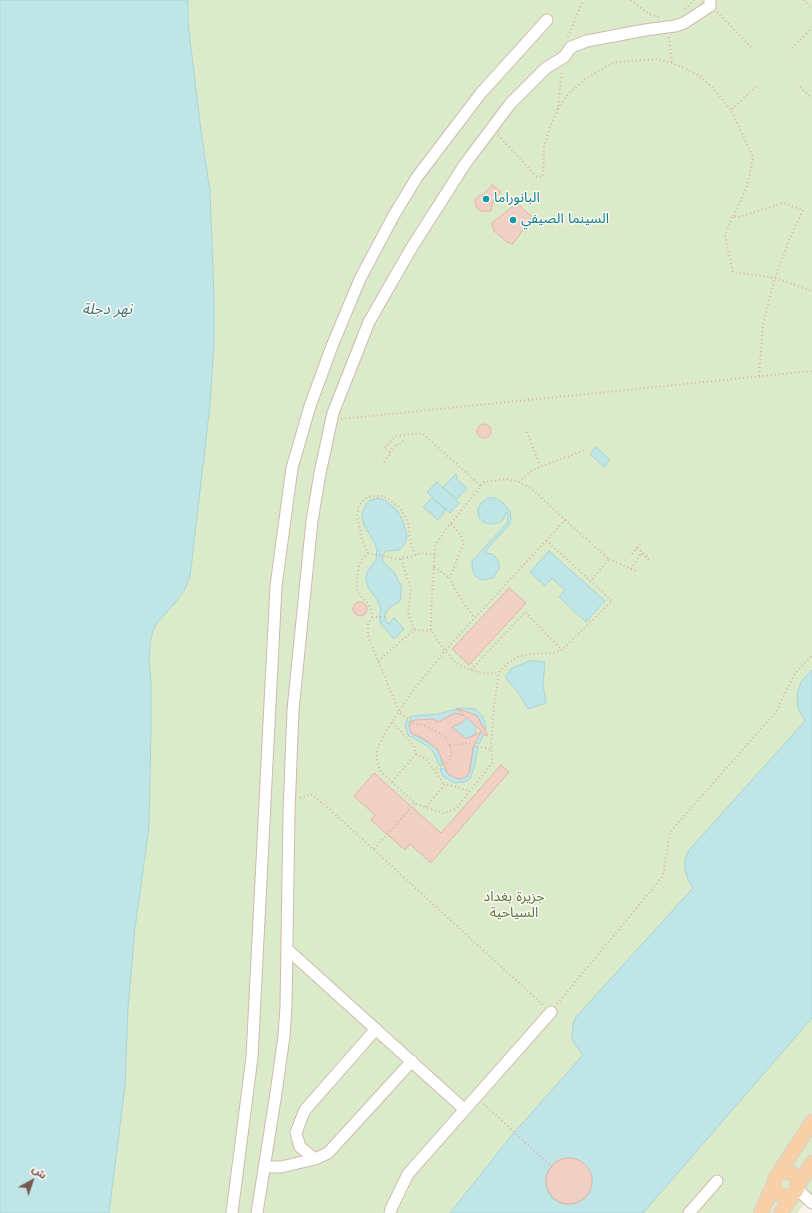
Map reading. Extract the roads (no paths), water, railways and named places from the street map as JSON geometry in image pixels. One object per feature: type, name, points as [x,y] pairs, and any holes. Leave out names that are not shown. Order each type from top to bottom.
[{"type":"main road","points":[[761,1213],[775,1180],[812,1122]]},
{"type":"main road","points":[[782,1213],[812,1163]]},
{"type":"main road","points":[[783,1173],[791,1174],[796,1179],[796,1189],[787,1196],[781,1195],[775,1190],[775,1180],[783,1173]]},
{"type":"street","points":[[257,1213],[284,1036],[286,1007],[289,802],[293,710],[312,521],[320,472],[333,413],[369,322],[412,247],[460,170],[510,104],[546,68],[564,57],[571,47],[587,41],[645,30],[668,28],[684,23],[710,3]]},
{"type":"street","points":[[232,1213],[252,1057],[276,586],[292,468],[310,406],[332,346],[360,279],[394,215],[417,177],[481,93],[547,20]]},
{"type":"street","points":[[287,949],[464,1109]]},
{"type":"street","points":[[390,1213],[408,1174],[551,1012]]},
{"type":"street","points":[[315,1159],[300,1147],[296,1133],[305,1110],[376,1029]]},
{"type":"street","points":[[264,1167],[281,1167],[315,1159],[328,1153],[412,1061]]},
{"type":"street","points":[[689,1213],[717,1180]]},
{"type":"street","points":[[796,1189],[812,1203]]},
{"type":"water","name":"نهر دجلة","points":[[0,0],[188,0],[188,23],[210,191],[214,295],[214,343],[210,405],[190,577],[184,591],[157,623],[150,643],[151,730],[149,827],[135,928],[128,1008],[125,1086],[109,1213],[0,1213]]},
{"type":"water","points":[[596,447],[610,460],[604,467],[590,454]]},
{"type":"water","points":[[456,474],[456,479],[467,488],[457,499],[443,487]]},
{"type":"water","points":[[437,482],[459,503],[450,513],[427,492]]},
{"type":"water","points":[[379,498],[386,501],[396,509],[403,521],[407,536],[406,541],[399,550],[386,551],[382,556],[383,562],[394,572],[401,586],[400,601],[388,609],[385,614],[388,624],[394,618],[404,629],[394,639],[381,624],[379,616],[381,610],[380,606],[368,587],[366,579],[367,572],[376,560],[377,551],[375,543],[364,525],[362,516],[367,503],[370,500]]},
{"type":"water","points":[[432,498],[446,510],[438,520],[423,507]]},
{"type":"water","points":[[488,498],[496,498],[503,503],[510,511],[511,519],[509,525],[486,550],[486,553],[492,554],[496,557],[499,563],[499,569],[493,578],[483,580],[474,574],[472,561],[507,523],[508,518],[508,513],[506,512],[503,520],[495,524],[488,524],[479,518],[478,510],[481,503]]},
{"type":"water","points":[[549,551],[605,601],[586,622],[559,597],[565,590],[552,578],[545,586],[530,572]]},
{"type":"water","points":[[530,661],[545,662],[543,684],[546,703],[528,709],[518,692],[505,677],[512,668]]},
{"type":"water","points":[[812,670],[812,1018],[643,1213],[450,1213],[512,1135],[583,1055],[574,1043],[572,1037],[573,1024],[576,1017],[693,888],[685,870],[685,859],[689,850],[805,721],[798,708],[797,695],[801,682]],"holes":[[[573,1159],[585,1165],[592,1178],[592,1185],[585,1198],[579,1202],[565,1204],[552,1198],[548,1192],[546,1178],[548,1171],[558,1161]]]},
{"type":"water","points":[[461,708],[475,709],[482,715],[486,728],[479,744],[475,743],[481,732],[482,725],[478,716],[474,714],[461,715],[455,713],[438,722],[434,719],[412,721],[409,718],[413,716],[438,714]]},
{"type":"water","points":[[464,718],[468,718],[476,727],[476,733],[469,738],[464,738],[448,725],[462,723]]},
{"type":"water","points":[[407,720],[410,723],[409,726],[411,733],[431,744],[438,750],[443,765],[439,765],[434,753],[429,747],[408,735],[405,724]]},
{"type":"water","points":[[474,746],[478,747],[474,768],[470,779],[464,782],[454,783],[443,776],[440,769],[444,768],[448,774],[455,778],[466,777],[470,770]]},
{"type":"place","name":"البانوراما","points":[[486,199]]},
{"type":"place","name":"السينما الصيفي","points":[[513,220]]},
{"type":"park label","name":"جزيرة بغداد السياحية","points":[[514,906]]}]
